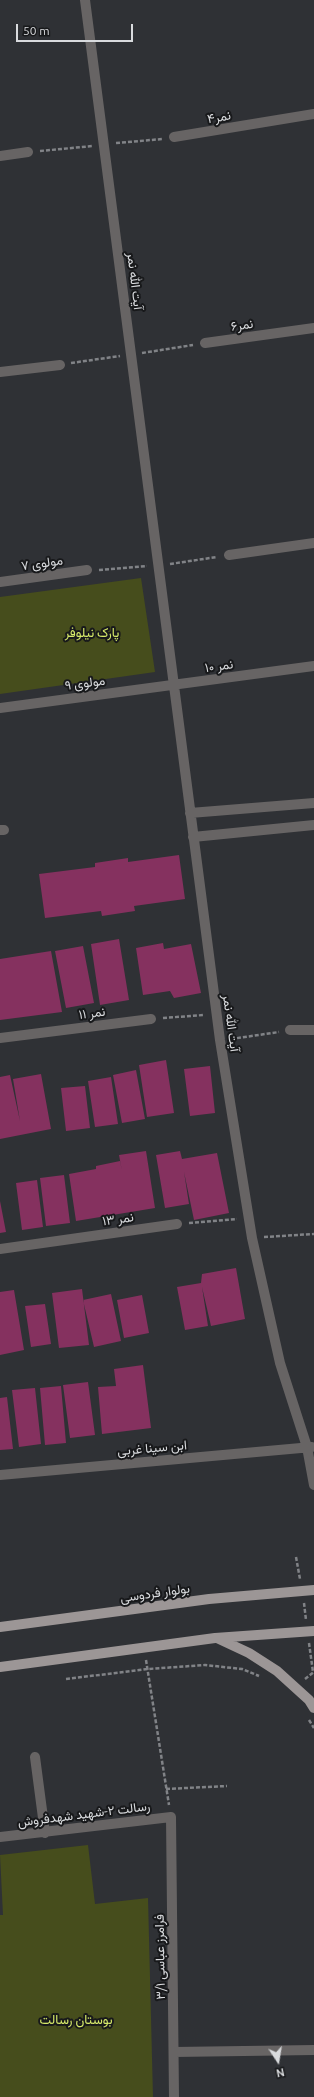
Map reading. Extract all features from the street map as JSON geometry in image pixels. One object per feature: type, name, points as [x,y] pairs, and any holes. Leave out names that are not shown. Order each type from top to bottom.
[{"type":"main road","name":"بولوار فردوسی","points":[[0,1627],[210,1599],[314,1590]]},
{"type":"main road","points":[[0,1667],[215,1638],[311,1631]]},
{"type":"main road","points":[[215,1638],[249,1653],[277,1671],[309,1700],[314,1708]]},
{"type":"street","name":"آیت الله نمر","points":[[85,0],[216,1015],[252,1238],[280,1363],[295,1415],[311,1447]]},
{"type":"street","name":"نمر۴","points":[[174,137],[314,114]]},
{"type":"street","points":[[0,156],[28,152]]},
{"type":"street","name":"نمر۶","points":[[205,343],[314,328]]},
{"type":"street","points":[[0,372],[60,365]]},
{"type":"street","points":[[229,555],[314,543]]},
{"type":"street","name":"مولوی ۷","points":[[0,582],[88,570]]},
{"type":"street","name":"نمر ۱۰","points":[[174,685],[314,666]]},
{"type":"street","name":"مولوی ۹","points":[[0,708],[174,685]]},
{"type":"street","points":[[190,813],[314,803]]},
{"type":"street","points":[[193,837],[314,824]]},
{"type":"street","name":"نمر ۱۱","points":[[0,1038],[151,1019]]},
{"type":"street","points":[[290,1030],[314,1030]]},
{"type":"street","name":"نمر ۱۳","points":[[0,1249],[177,1224]]},
{"type":"street","points":[[311,1447],[314,1485]]},
{"type":"street","name":"ابن سینا غربی","points":[[0,1475],[311,1447]]},
{"type":"street","points":[[35,1757],[44,1833]]},
{"type":"street","name":"رسالت ۲-شهید شهدفروش","points":[[0,1837],[171,1817]]},
{"type":"street","name":"فرامرز عباسی ۳/۱","points":[[171,1817],[174,2097]]},
{"type":"street","points":[[174,2052],[314,2050]]},
{"type":"path","points":[[88,570],[158,566],[229,555]]},
{"type":"path","points":[[151,1019],[216,1015]]},
{"type":"path","points":[[220,1040],[290,1030]]},
{"type":"path","points":[[177,1224],[248,1218]]},
{"type":"path","points":[[252,1238],[314,1234]]},
{"type":"path","points":[[296,1557],[311,1631],[314,1672]]},
{"type":"path","points":[[143,1647],[148,1669],[171,1817]]},
{"type":"path","points":[[66,1679],[148,1669],[205,1666],[242,1669],[263,1678]]},
{"type":"path","points":[[166,1789],[228,1786]]},
{"type":"green space","name":"پارک نیلوفر","points":[[141,578],[155,672],[0,694],[0,597]]},
{"type":"green space","name":"بوستان رسالت","points":[[88,1845],[95,1904],[148,1898],[153,2097],[0,2097],[0,1915],[3,1915],[0,1855]]},
{"type":"building","points":[[179,855],[185,899],[134,906],[135,911],[102,916],[101,911],[45,918],[39,874],[95,867],[95,863],[128,858],[128,862]]},
{"type":"building","points":[[119,939],[129,1000],[100,1005],[91,944]]},
{"type":"building","points":[[163,943],[164,949],[191,944],[201,993],[174,998],[170,991],[143,995],[136,948]]},
{"type":"building","points":[[83,946],[94,1003],[66,1008],[55,951]]},
{"type":"building","points":[[51,951],[62,1012],[0,1020],[0,959]]},
{"type":"building","points":[[166,1060],[174,1113],[147,1117],[139,1065]]},
{"type":"building","points":[[210,1066],[215,1113],[190,1116],[184,1069]]},
{"type":"building","points":[[136,1070],[145,1119],[122,1123],[113,1075]]},
{"type":"building","points":[[41,1074],[51,1129],[0,1139],[0,1077],[10,1075],[20,1121],[13,1079]]},
{"type":"building","points":[[111,1077],[118,1124],[95,1127],[88,1081]]},
{"type":"building","points":[[85,1086],[90,1128],[66,1131],[61,1088]]},
{"type":"building","points":[[146,1151],[155,1208],[76,1221],[69,1174],[96,1169],[96,1166],[120,1161],[122,1171],[119,1155]]},
{"type":"building","points":[[180,1151],[182,1159],[217,1153],[229,1213],[194,1220],[184,1172],[189,1204],[165,1208],[156,1155]]},
{"type":"building","points":[[64,1175],[70,1223],[46,1226],[40,1178]]},
{"type":"building","points":[[37,1180],[43,1227],[22,1230],[16,1183]]},
{"type":"building","points":[[0,1201],[6,1232],[0,1233]]},
{"type":"building","points":[[236,1268],[245,1319],[211,1326],[202,1287],[208,1326],[185,1330],[177,1287],[201,1283],[202,1274]]},
{"type":"building","points":[[82,1289],[89,1345],[59,1348],[52,1293]]},
{"type":"building","points":[[14,1290],[24,1350],[0,1355],[0,1292]]},
{"type":"building","points":[[111,1294],[121,1341],[94,1347],[83,1300]]},
{"type":"building","points":[[142,1295],[149,1333],[124,1338],[117,1300]]},
{"type":"building","points":[[45,1304],[51,1344],[31,1347],[25,1306]]},
{"type":"building","points":[[143,1365],[151,1428],[102,1434],[98,1387],[116,1386],[114,1369]]},
{"type":"building","points":[[88,1382],[95,1435],[70,1438],[63,1385]]},
{"type":"building","points":[[61,1386],[66,1443],[45,1445],[40,1388]]},
{"type":"building","points":[[35,1388],[41,1444],[19,1447],[12,1390]]},
{"type":"building","points":[[7,1397],[13,1449],[0,1450],[0,1398]]}]
